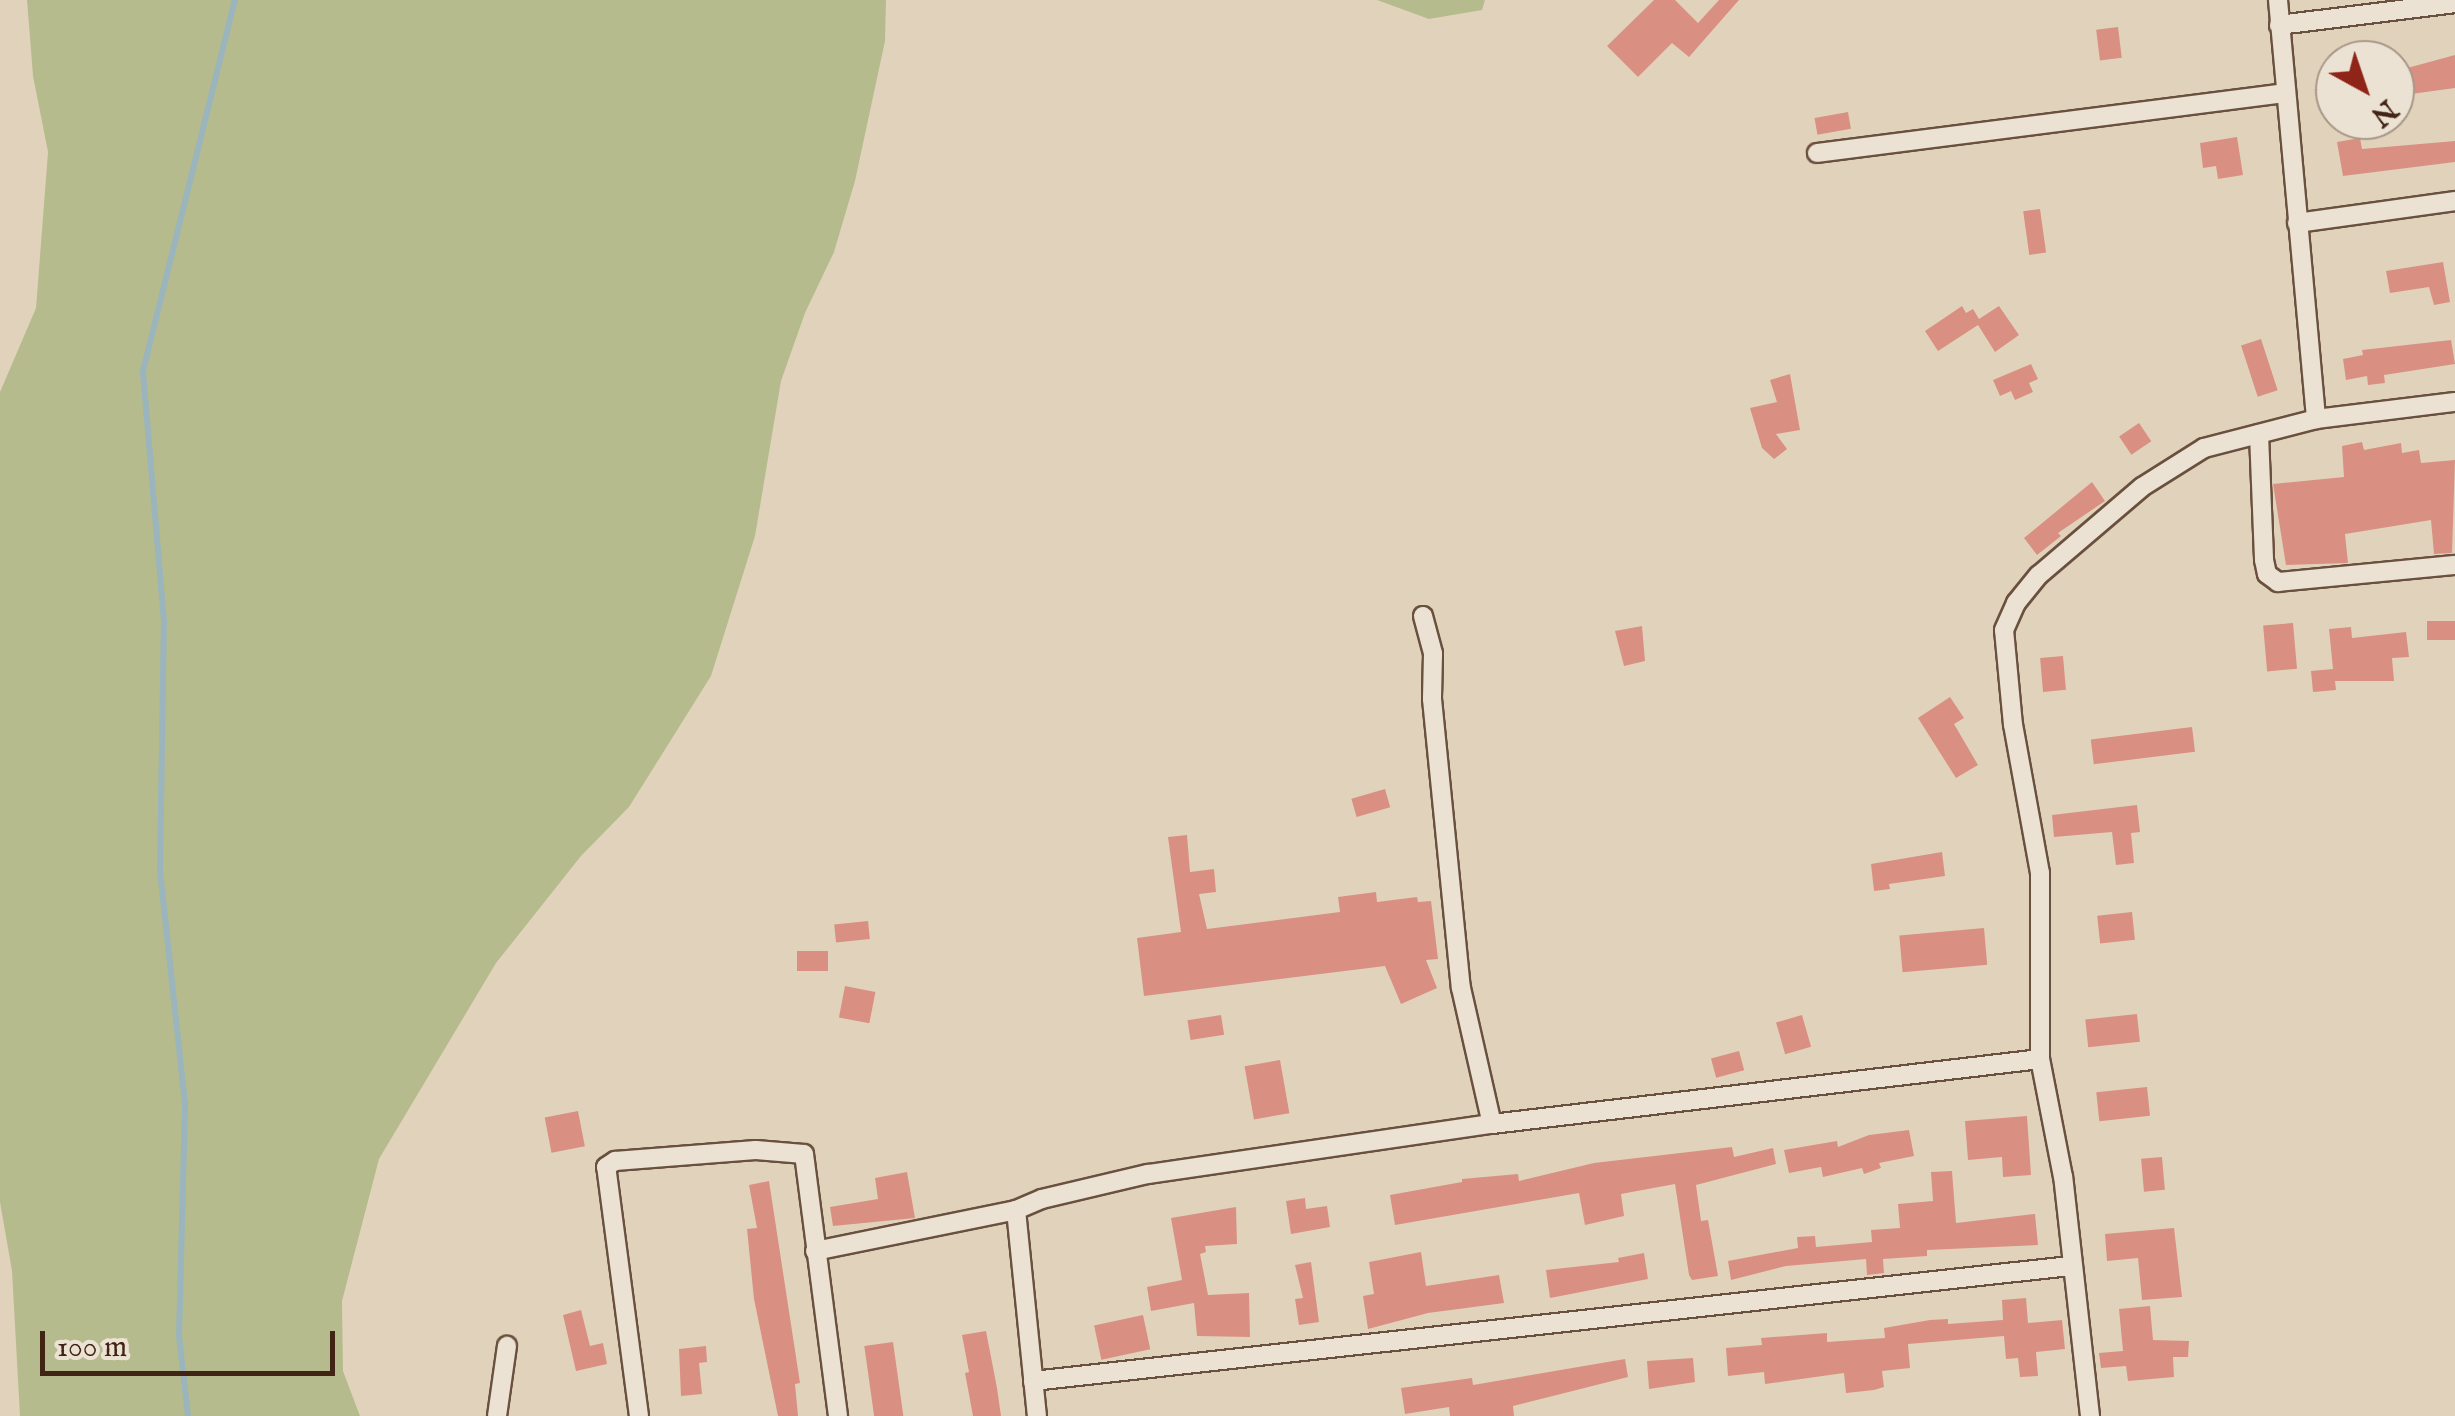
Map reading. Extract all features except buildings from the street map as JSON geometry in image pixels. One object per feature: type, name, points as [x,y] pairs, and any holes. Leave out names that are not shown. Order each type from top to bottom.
[{"type":"street","points":[[2278,0],[2316,419]]},
{"type":"street","points":[[2280,25],[2455,3]]},
{"type":"street","points":[[1817,153],[2286,92]]},
{"type":"street","points":[[2297,223],[2455,201]]},
{"type":"street","points":[[2090,1416],[2070,1266],[2063,1177],[2040,1059],[2038,839],[2013,725],[2004,630],[2016,603],[2038,576],[2142,487],[2204,448],[2316,419],[2455,402]]},
{"type":"street","points":[[2259,434],[2264,560],[2267,574],[2278,582],[2455,566]]},
{"type":"street","points":[[1423,616],[1434,654],[1432,699],[1461,988],[1492,1124]]},
{"type":"street","points":[[815,1251],[1016,1210],[1120,1179],[1492,1124],[2040,1059]]},
{"type":"street","points":[[639,1416],[608,1164],[756,1150],[799,1150],[806,1160],[838,1416]]},
{"type":"street","points":[[1016,1210],[1037,1416]]},
{"type":"street","points":[[1033,1381],[2070,1266]]},
{"type":"street","points":[[497,1416],[507,1346]]},
{"type":"green space","points":[[27,0],[886,0],[885,41],[855,181],[834,252],[805,313],[781,381],[755,536],[711,676],[629,807],[581,856],[496,963],[379,1159],[342,1301],[343,1371],[360,1416],[20,1416],[12,1271],[0,1202],[0,392],[36,308],[48,152],[33,76]]},
{"type":"green space","points":[[1377,0],[1485,0],[1482,10],[1429,19]]},
{"type":"waterway","points":[[188,1416],[179,1336],[185,1104],[160,869],[164,622],[143,371],[235,0]]}]
